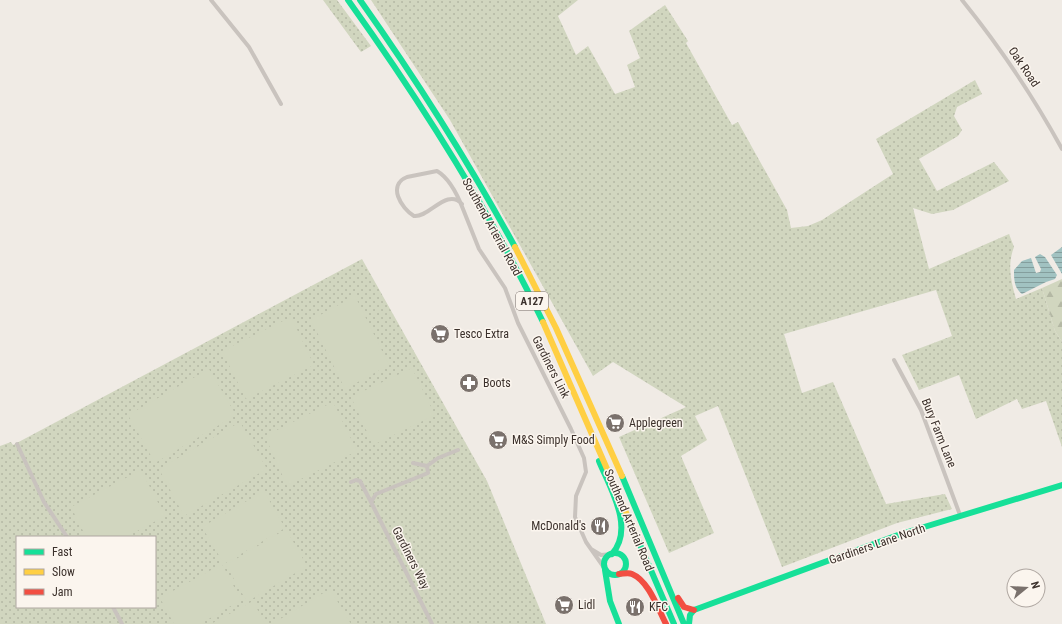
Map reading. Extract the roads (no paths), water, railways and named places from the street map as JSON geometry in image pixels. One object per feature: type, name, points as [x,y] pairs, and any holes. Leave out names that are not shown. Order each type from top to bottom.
[{"type":"main road","name":"Southend Arterial Road","points":[[348,0],[412,92],[482,205],[527,290],[564,368],[674,624]]},
{"type":"main road","name":"Southend Arterial Road","points":[[360,0],[423,90],[490,200],[536,286],[573,364],[684,624]]},
{"type":"main road","name":"A127","points":[[564,368],[621,521],[623,534],[621,543],[612,554]]},
{"type":"main road","name":"Gardiners Lane North","points":[[694,610],[898,535],[1062,485]]},
{"type":"main road","name":"A127","points":[[638,515],[681,604],[687,610],[694,610]]},
{"type":"main road","points":[[609,595],[612,581],[624,570],[625,560],[621,555],[612,554],[604,560],[609,595],[619,624]]},
{"type":"main road","points":[[605,569],[611,574],[630,573],[642,582],[666,624]]},
{"type":"main road","points":[[689,624],[690,615],[694,610]]},
{"type":"street","points":[[211,0],[249,47],[281,104]]},
{"type":"street","name":"Oak Road","points":[[962,0],[1017,74],[1043,115],[1062,149]]},
{"type":"street","name":"Gardiners Link","points":[[462,204],[457,200],[449,199],[422,215],[414,216],[400,203],[397,193],[398,185],[402,179],[407,177],[437,172],[448,182],[462,204],[479,249],[504,288],[518,323],[584,458],[586,472],[576,496],[574,512],[586,542],[605,569]]},
{"type":"street","name":"Bury Farm Lane","points":[[894,360],[921,410],[960,515]]},
{"type":"street","points":[[17,444],[44,502],[66,536]]},
{"type":"street","points":[[413,464],[426,466],[438,458],[458,450]]},
{"type":"street","points":[[371,502],[376,494],[428,473],[426,466]]},
{"type":"street","name":"Gardiners Way","points":[[350,482],[356,480],[360,481],[432,624]]},
{"type":"street","name":"Gardiners Link","points":[[586,542],[597,553],[605,555],[612,554]]},
{"type":"street","points":[[114,608],[122,624]]},
{"type":"water","points":[[1062,247],[1062,274],[1051,255]]},
{"type":"water","points":[[1040,254],[1045,257],[1057,275],[1055,279],[1022,294],[1019,292],[1014,280],[1014,270],[1022,261],[1031,258],[1036,273],[1040,272],[1041,269],[1035,257]]},
{"type":"place","name":"Tesco Extra","points":[[440,334]]},
{"type":"place","name":"Boots","points":[[469,383]]},
{"type":"place","name":"Applegreen","points":[[615,423]]},
{"type":"place","name":"M&S Simply Food","points":[[498,440]]},
{"type":"place","name":"McDonald's","points":[[600,526]]},
{"type":"place","name":"Lidl","points":[[564,605]]},
{"type":"place","name":"KFC","points":[[635,607]]}]
